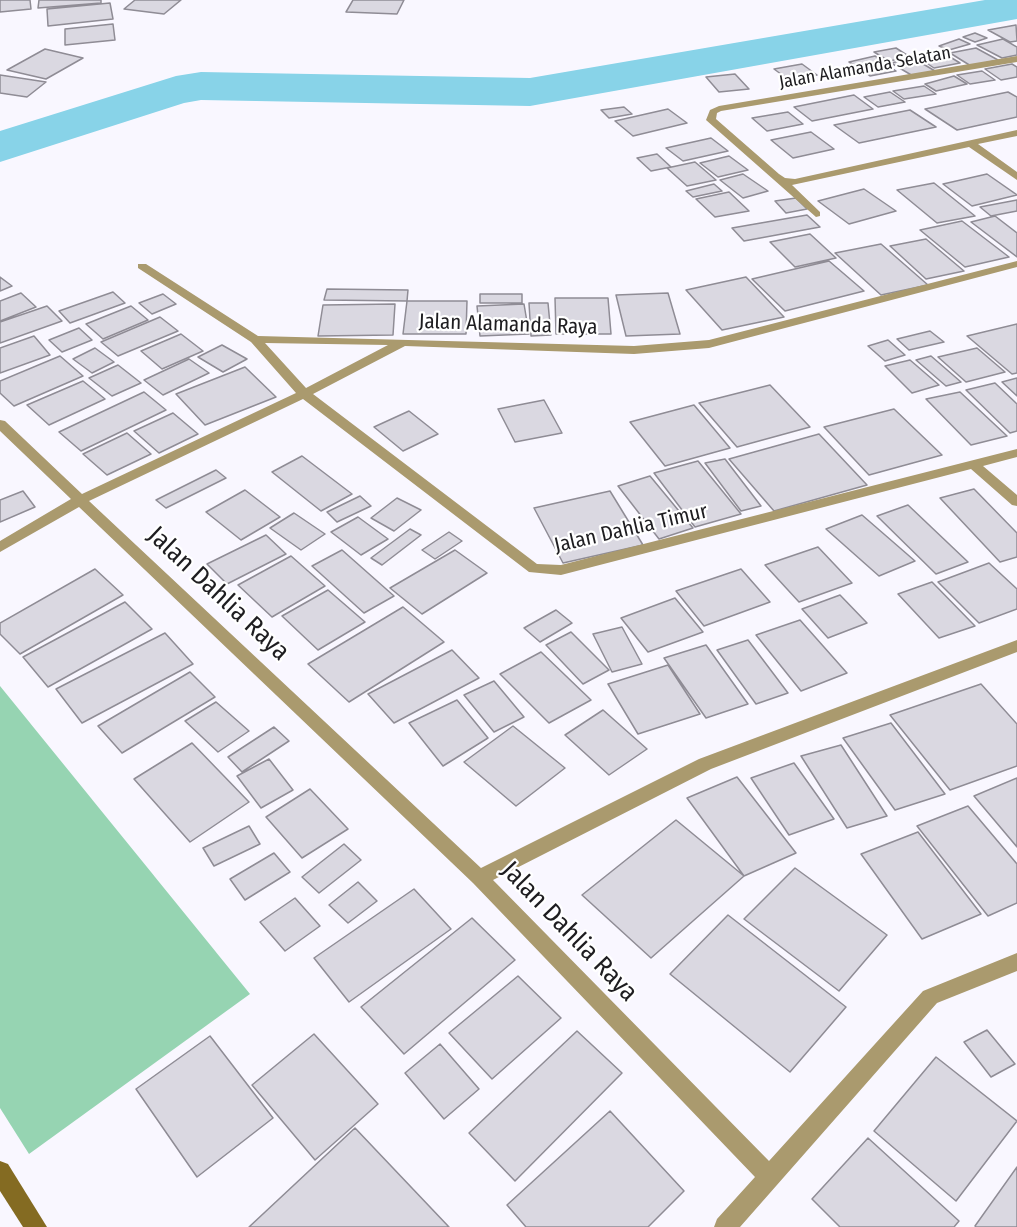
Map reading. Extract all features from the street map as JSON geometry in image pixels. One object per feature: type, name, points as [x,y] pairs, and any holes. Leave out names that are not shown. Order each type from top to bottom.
[{"type":"main road","points":[[0,1172],[36,1227]]},
{"type":"street","name":"Jalan Alamanda Selatan","points":[[782,181],[711,120],[713,112],[719,109],[1017,59]]},
{"type":"street","points":[[782,181],[807,180],[1017,133]]},
{"type":"street","points":[[970,143],[1017,177]]},
{"type":"street","points":[[782,181],[816,214]]},
{"type":"street","name":"Jalan Alamanda Raya","points":[[0,547],[80,500],[304,394],[403,342],[634,350],[708,344],[1017,264]]},
{"type":"street","name":"Jalan Dahlia Timur","points":[[142,266],[255,339],[304,394],[534,569],[561,570],[1017,453]]},
{"type":"street","points":[[255,339],[403,342]]},
{"type":"street","name":"Jalan Dahlia Raya","points":[[0,424],[479,878],[770,1177]]},
{"type":"street","points":[[974,465],[1017,502]]},
{"type":"street","points":[[479,878],[705,764],[1017,646]]},
{"type":"street","points":[[725,1227],[930,997],[1017,962]]},
{"type":"green space","points":[[0,686],[250,994],[29,1154],[0,1108]]},
{"type":"building","points":[[0,0],[30,0],[31,9],[0,12]]},
{"type":"building","points":[[39,0],[101,0],[101,3],[38,8]]},
{"type":"building","points":[[135,0],[181,0],[164,14],[124,9]]},
{"type":"building","points":[[353,0],[404,0],[397,14],[346,12]]},
{"type":"building","points":[[110,3],[113,19],[48,26],[47,9]]},
{"type":"building","points":[[113,24],[115,40],[65,45],[65,29]]},
{"type":"building","points":[[1016,25],[1017,41],[1010,42],[988,30]]},
{"type":"building","points":[[975,33],[987,38],[975,42],[963,37]]},
{"type":"building","points":[[959,39],[970,44],[949,50],[939,46]]},
{"type":"building","points":[[1003,39],[1017,47],[1017,55],[1002,58],[977,45]]},
{"type":"building","points":[[896,48],[910,57],[889,61],[874,52]]},
{"type":"building","points":[[976,48],[998,60],[971,66],[950,53]]},
{"type":"building","points":[[45,49],[83,58],[46,79],[7,70]]},
{"type":"building","points":[[942,52],[960,63],[934,68],[916,56]]},
{"type":"building","points":[[875,56],[885,62],[859,68],[849,62]]},
{"type":"building","points":[[913,58],[935,71],[913,76],[891,63]]},
{"type":"building","points":[[802,64],[817,75],[789,80],[774,69]]},
{"type":"building","points":[[886,64],[896,71],[870,76],[860,68]]},
{"type":"building","points":[[1012,64],[1017,67],[1017,77],[1001,80],[985,69]]},
{"type":"building","points":[[982,71],[995,80],[970,84],[957,75]]},
{"type":"building","points":[[735,74],[749,89],[719,92],[706,77]]},
{"type":"building","points":[[0,75],[46,82],[27,97],[0,93]]},
{"type":"building","points":[[954,76],[967,84],[936,91],[925,84]]},
{"type":"building","points":[[924,86],[936,94],[904,99],[893,91]]},
{"type":"building","points":[[890,92],[905,102],[878,107],[864,97]]},
{"type":"building","points":[[1008,92],[1017,97],[1017,117],[957,130],[925,109]]},
{"type":"building","points":[[854,95],[873,109],[812,121],[794,107]]},
{"type":"building","points":[[624,107],[632,114],[609,118],[601,110]]},
{"type":"building","points":[[668,109],[687,123],[633,136],[615,121]]},
{"type":"building","points":[[910,110],[936,127],[859,143],[834,125]]},
{"type":"building","points":[[788,112],[803,124],[767,131],[752,118]]},
{"type":"building","points":[[811,132],[834,149],[793,158],[771,140]]},
{"type":"building","points":[[711,138],[728,151],[683,161],[666,148]]},
{"type":"building","points":[[657,154],[671,167],[651,171],[637,158]]},
{"type":"building","points":[[729,156],[748,170],[718,177],[700,163]]},
{"type":"building","points":[[695,162],[716,180],[687,186],[667,168]]},
{"type":"building","points":[[743,174],[768,191],[743,198],[720,180]]},
{"type":"building","points":[[987,174],[1017,195],[972,206],[943,184]]},
{"type":"building","points":[[934,183],[975,216],[937,223],[897,190]]},
{"type":"building","points":[[714,184],[722,191],[693,197],[686,191]]},
{"type":"building","points":[[864,189],[896,211],[849,224],[818,201]]},
{"type":"building","points":[[729,192],[749,211],[715,217],[696,199]]},
{"type":"building","points":[[796,198],[807,209],[786,213],[775,201]]},
{"type":"building","points":[[1017,200],[1017,211],[991,216],[980,207]]},
{"type":"building","points":[[807,215],[820,227],[744,241],[732,228]]},
{"type":"building","points":[[995,216],[1017,233],[1017,257],[971,222]]},
{"type":"building","points":[[962,221],[1009,257],[965,267],[920,230]]},
{"type":"building","points":[[810,234],[836,258],[795,267],[770,242]]},
{"type":"building","points":[[926,239],[964,271],[926,279],[890,246]]},
{"type":"building","points":[[881,244],[928,285],[881,295],[835,253]]},
{"type":"building","points":[[829,261],[864,291],[785,311],[752,279]]},
{"type":"building","points":[[0,277],[12,286],[0,291]]},
{"type":"building","points":[[746,277],[784,317],[722,330],[686,290]]},
{"type":"building","points":[[327,289],[408,290],[407,301],[324,300]]},
{"type":"building","points":[[113,292],[125,303],[70,323],[59,311]]},
{"type":"building","points":[[21,293],[36,307],[0,321],[0,301]]},
{"type":"building","points":[[668,293],[680,334],[626,336],[616,295]]},
{"type":"building","points":[[163,294],[176,304],[152,314],[139,303]]},
{"type":"building","points":[[480,294],[522,294],[522,303],[480,303]]},
{"type":"building","points":[[555,298],[608,298],[611,334],[556,334]]},
{"type":"building","points":[[407,301],[467,301],[466,334],[403,334]]},
{"type":"building","points":[[529,303],[548,303],[551,335],[531,336]]},
{"type":"building","points":[[395,304],[393,335],[318,336],[323,305]]},
{"type":"building","points":[[524,304],[529,334],[480,336],[477,306]]},
{"type":"building","points":[[47,306],[62,321],[0,343],[0,322]]},
{"type":"building","points":[[131,306],[148,320],[103,339],[86,324]]},
{"type":"building","points":[[160,317],[178,331],[118,356],[101,342]]},
{"type":"building","points":[[1017,324],[1017,373],[1012,374],[967,336]]},
{"type":"building","points":[[79,328],[92,340],[62,352],[49,340]]},
{"type":"building","points":[[930,331],[944,342],[909,350],[897,339]]},
{"type":"building","points":[[181,334],[203,351],[162,369],[141,351]]},
{"type":"building","points":[[34,336],[50,355],[0,373],[0,348]]},
{"type":"building","points":[[888,340],[905,355],[885,361],[868,346]]},
{"type":"building","points":[[222,345],[247,359],[223,372],[198,357]]},
{"type":"building","points":[[95,348],[114,362],[92,373],[73,359]]},
{"type":"building","points":[[977,348],[1005,372],[966,382],[938,357]]},
{"type":"building","points":[[60,356],[83,376],[14,406],[0,393],[0,381]]},
{"type":"building","points":[[931,356],[961,382],[946,386],[916,360]]},
{"type":"building","points":[[189,359],[209,373],[163,395],[144,380]]},
{"type":"building","points":[[910,360],[939,385],[912,393],[885,366]]},
{"type":"building","points":[[118,365],[141,383],[112,396],[89,378]]},
{"type":"building","points":[[245,367],[276,397],[205,425],[176,394]]},
{"type":"building","points":[[1017,378],[1017,396],[1002,382]]},
{"type":"building","points":[[83,381],[105,399],[49,425],[27,405]]},
{"type":"building","points":[[995,383],[1017,404],[1017,431],[1010,433],[966,390]]},
{"type":"building","points":[[770,385],[810,427],[737,447],[699,403]]},
{"type":"building","points":[[144,392],[166,410],[81,451],[59,432]]},
{"type":"building","points":[[960,392],[1007,436],[971,445],[926,399]]},
{"type":"building","points":[[544,400],[562,433],[515,442],[498,409]]},
{"type":"building","points":[[694,405],[730,448],[665,466],[630,422]]},
{"type":"building","points":[[894,409],[942,455],[869,475],[824,427]]},
{"type":"building","points":[[409,411],[438,434],[403,451],[374,427]]},
{"type":"building","points":[[173,413],[198,434],[159,453],[134,431]]},
{"type":"building","points":[[127,433],[151,454],[107,475],[83,454]]},
{"type":"building","points":[[819,434],[867,485],[774,511],[729,459]]},
{"type":"building","points":[[302,456],[352,494],[321,511],[272,472]]},
{"type":"building","points":[[725,459],[761,506],[741,511],[705,463]]},
{"type":"building","points":[[698,461],[741,514],[695,527],[654,473]]},
{"type":"building","points":[[216,470],[226,478],[166,508],[156,500]]},
{"type":"building","points":[[650,476],[693,528],[659,539],[618,486]]},
{"type":"building","points":[[974,489],[1017,533],[1017,557],[1000,562],[940,498]]},
{"type":"building","points":[[245,490],[280,517],[241,540],[206,512]]},
{"type":"building","points":[[23,491],[35,507],[0,522],[0,500]]},
{"type":"building","points":[[610,491],[643,545],[563,563],[534,508]]},
{"type":"building","points":[[360,496],[371,506],[337,522],[327,512]]},
{"type":"building","points":[[397,498],[421,510],[394,531],[371,518]]},
{"type":"building","points":[[908,505],[968,562],[936,574],[877,516]]},
{"type":"building","points":[[294,513],[325,534],[301,550],[270,528]]},
{"type":"building","points":[[862,515],[915,561],[879,576],[826,529]]},
{"type":"building","points":[[358,517],[388,539],[361,555],[331,532]]},
{"type":"building","points":[[410,529],[421,535],[382,565],[371,558]]},
{"type":"building","points":[[449,532],[462,541],[435,559],[422,550]]},
{"type":"building","points":[[266,535],[286,554],[227,584],[207,564]]},
{"type":"building","points":[[818,547],[852,583],[799,602],[765,565]]},
{"type":"building","points":[[342,550],[394,596],[364,613],[312,566]]},
{"type":"building","points":[[455,550],[487,573],[422,614],[390,588]]},
{"type":"building","points":[[291,556],[325,586],[272,617],[238,585]]},
{"type":"building","points":[[989,563],[1017,589],[1017,609],[979,623],[938,582]]},
{"type":"building","points":[[95,569],[123,595],[20,654],[0,634],[0,623]]},
{"type":"building","points":[[741,569],[770,602],[704,626],[676,591]]},
{"type":"building","points":[[932,582],[975,626],[939,638],[898,594]]},
{"type":"building","points":[[328,590],[365,622],[318,650],[282,616]]},
{"type":"building","points":[[840,595],[867,623],[828,638],[802,609]]},
{"type":"building","points":[[675,598],[703,632],[648,652],[621,618]]},
{"type":"building","points":[[125,602],[152,629],[48,687],[23,657]]},
{"type":"building","points":[[403,607],[444,642],[349,702],[308,664]]},
{"type":"building","points":[[556,610],[572,623],[540,642],[524,628]]},
{"type":"building","points":[[800,620],[847,673],[801,691],[756,635]]},
{"type":"building","points":[[622,627],[642,664],[612,672],[593,634]]},
{"type":"building","points":[[571,632],[609,670],[583,684],[546,645]]},
{"type":"building","points":[[165,633],[193,664],[82,723],[56,689]]},
{"type":"building","points":[[748,640],[788,693],[756,704],[717,650]]},
{"type":"building","points":[[706,645],[748,704],[706,718],[664,658]]},
{"type":"building","points":[[452,650],[479,678],[394,723],[368,694]]},
{"type":"building","points":[[541,652],[591,700],[549,723],[500,674]]},
{"type":"building","points":[[668,665],[700,714],[638,734],[608,684]]},
{"type":"building","points":[[190,672],[215,697],[122,753],[98,726]]},
{"type":"building","points":[[494,681],[524,717],[494,732],[464,695]]},
{"type":"building","points":[[981,684],[1017,724],[1017,766],[950,790],[890,715]]},
{"type":"building","points":[[457,700],[488,738],[443,766],[409,723]]},
{"type":"building","points":[[216,702],[249,731],[218,752],[185,721]]},
{"type":"building","points":[[603,710],[647,749],[609,775],[565,735]]},
{"type":"building","points":[[891,723],[945,794],[895,810],[843,738]]},
{"type":"building","points":[[513,726],[565,768],[516,806],[464,762]]},
{"type":"building","points":[[274,727],[289,741],[242,772],[228,757]]},
{"type":"building","points":[[192,743],[249,802],[190,842],[134,779]]},
{"type":"building","points":[[841,745],[887,816],[847,828],[801,756]]},
{"type":"building","points":[[269,759],[293,790],[261,808],[237,776]]},
{"type":"building","points":[[794,763],[834,819],[789,835],[751,778]]},
{"type":"building","points":[[737,777],[796,853],[744,876],[687,798]]},
{"type":"building","points":[[1017,778],[1017,847],[974,796]]},
{"type":"building","points":[[310,789],[348,829],[302,858],[266,817]]},
{"type":"building","points":[[968,806],[1017,864],[1017,903],[988,916],[917,826]]},
{"type":"building","points":[[676,820],[744,876],[651,958],[582,895]]},
{"type":"building","points":[[249,826],[260,844],[214,866],[203,848]]},
{"type":"building","points":[[918,832],[981,914],[922,939],[861,854]]},
{"type":"building","points":[[344,844],[361,860],[319,893],[302,877]]},
{"type":"building","points":[[274,853],[290,872],[245,900],[230,879]]},
{"type":"building","points":[[795,868],[887,935],[839,991],[744,919]]},
{"type":"building","points":[[358,882],[377,901],[348,923],[329,905]]},
{"type":"building","points":[[414,889],[451,929],[349,1002],[314,958]]},
{"type":"building","points":[[295,898],[320,926],[285,951],[260,922]]},
{"type":"building","points":[[728,915],[846,1007],[790,1072],[670,974]]},
{"type":"building","points":[[472,918],[515,960],[404,1054],[361,1007]]},
{"type":"building","points":[[518,976],[561,1018],[492,1079],[449,1033]]},
{"type":"building","points":[[987,1030],[1015,1064],[991,1077],[964,1042]]},
{"type":"building","points":[[577,1031],[622,1073],[515,1181],[469,1133]]},
{"type":"building","points":[[314,1034],[378,1104],[315,1160],[252,1085]]},
{"type":"building","points":[[210,1036],[273,1118],[197,1177],[136,1089]]},
{"type":"building","points":[[440,1044],[479,1089],[444,1119],[405,1073]]},
{"type":"building","points":[[936,1057],[1017,1121],[956,1201],[874,1131]]},
{"type":"building","points":[[610,1111],[684,1191],[648,1227],[526,1227],[507,1205]]},
{"type":"building","points":[[355,1128],[449,1227],[249,1227]]},
{"type":"building","points":[[868,1138],[959,1221],[954,1227],[840,1227],[812,1199]]},
{"type":"building","points":[[1017,1167],[1017,1227],[976,1227],[975,1226]]},
{"type":"waterway","points":[[0,147],[176,90],[201,86],[530,92],[1017,7]]}]
